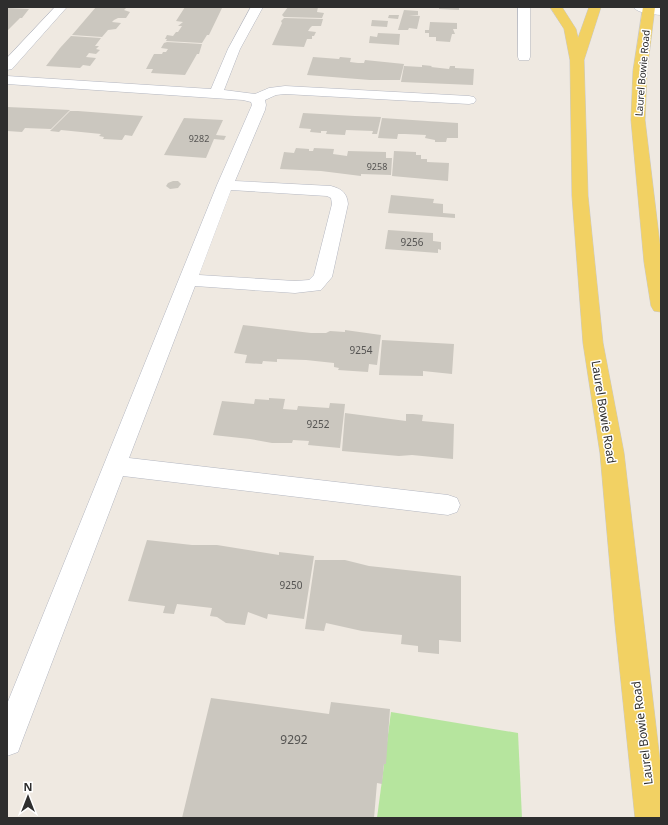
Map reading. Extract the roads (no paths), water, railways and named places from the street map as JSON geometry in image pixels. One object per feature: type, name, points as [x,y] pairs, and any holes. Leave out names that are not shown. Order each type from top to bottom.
[{"type":"main road","points":[[556,7],[570,29],[577,60]]},
{"type":"main road","name":"Laurel Bowie Road","points":[[595,7],[577,60],[580,196],[586,278],[593,343],[612,453],[629,624],[651,818]]},
{"type":"main road","name":"Laurel Bowie Road","points":[[649,9],[640,71],[638,120],[653,262],[661,306]]},
{"type":"street","points":[[7,66],[61,7]]},
{"type":"street","points":[[216,94],[234,49],[257,7]]},
{"type":"street","points":[[524,7],[526,28],[524,57]]},
{"type":"street","points":[[7,80],[243,96],[257,100],[260,105],[225,185],[7,741]]},
{"type":"street","points":[[257,100],[267,93],[276,90],[469,100]]},
{"type":"street","points":[[188,280],[295,287],[314,286],[324,277],[340,204],[339,196],[331,191],[225,185]]},
{"type":"street","points":[[114,466],[448,505]]}]
